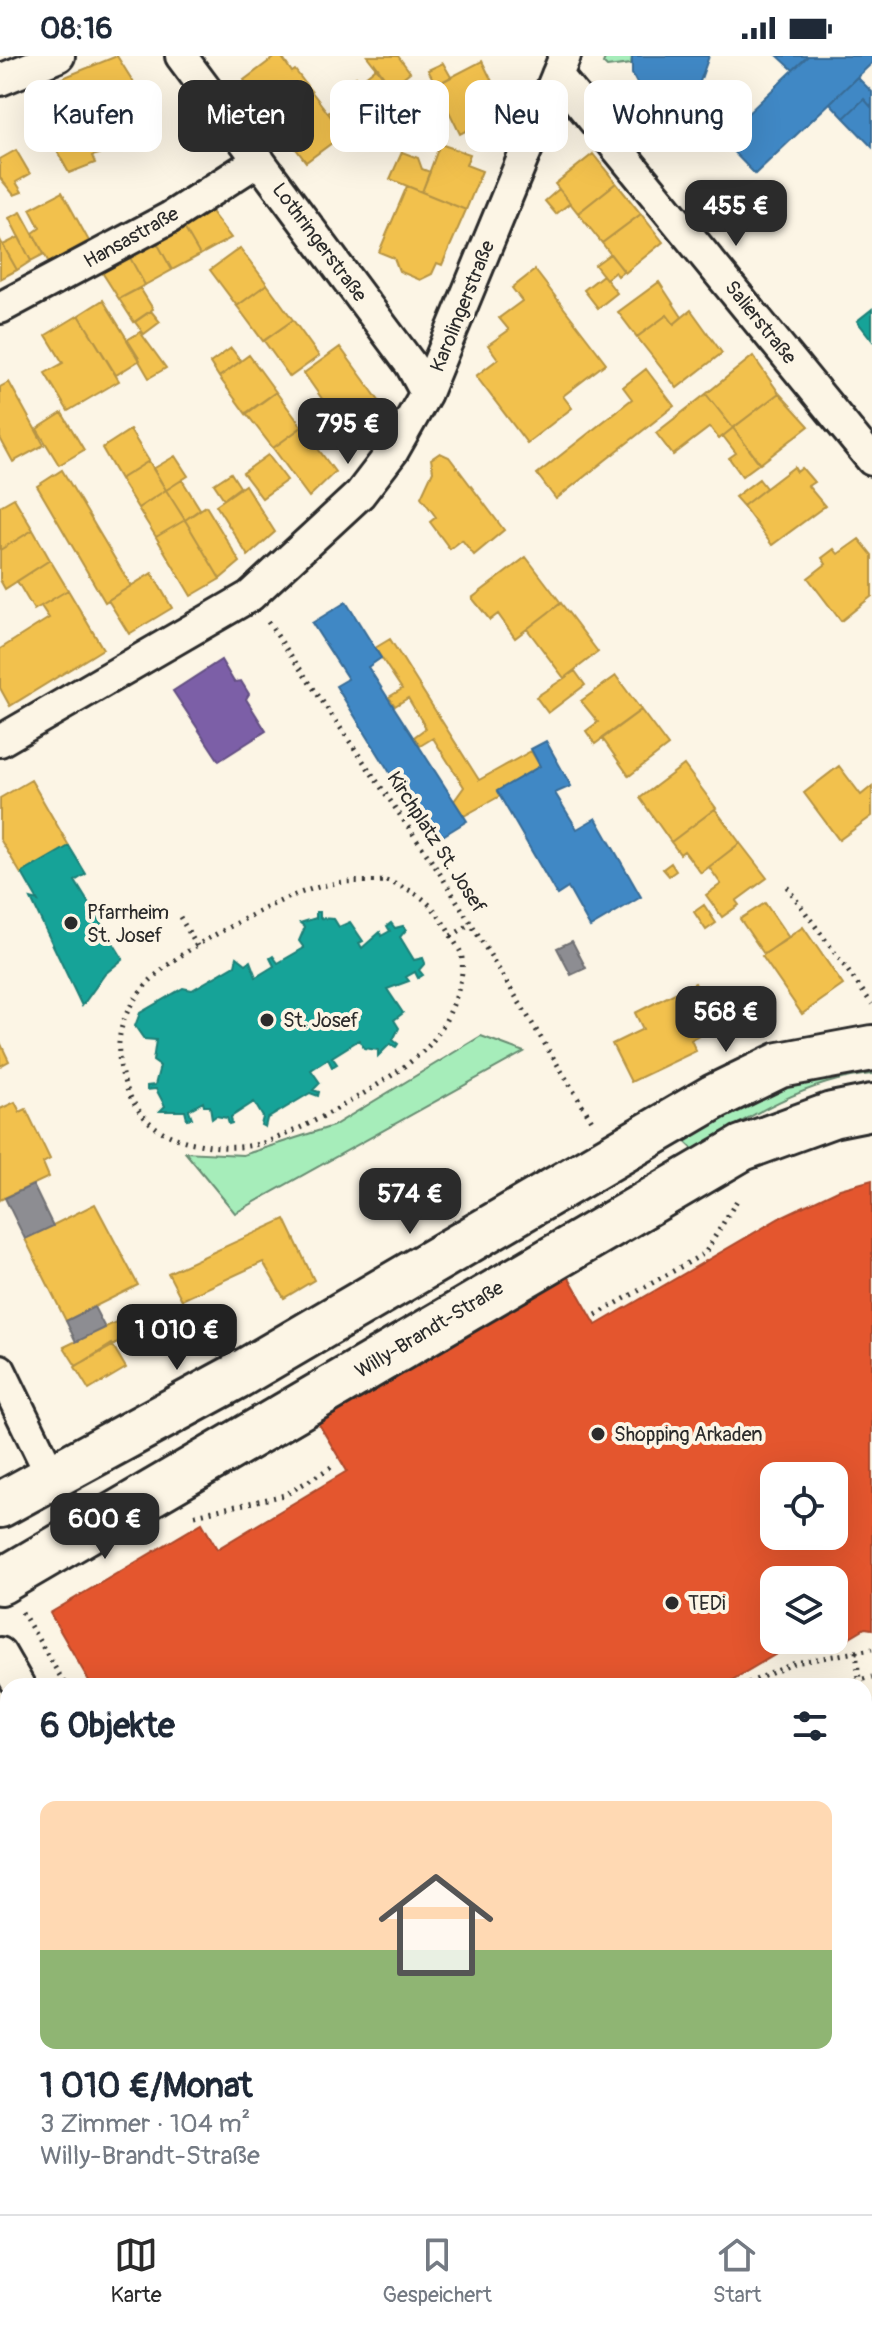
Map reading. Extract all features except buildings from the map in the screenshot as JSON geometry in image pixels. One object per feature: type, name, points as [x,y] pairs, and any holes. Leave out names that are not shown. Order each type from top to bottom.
[{"type":"main road","points":[[0,1505],[53,1479],[239,1375],[714,1097],[780,1065],[872,1048]]},
{"type":"main road","name":"Willy-Brandt-Straße","points":[[10,1596],[742,1148],[832,1115],[872,1107]]},
{"type":"street","points":[[0,80],[59,56]]},
{"type":"street","name":"Lothringerstraße","points":[[181,56],[411,365],[426,393]]},
{"type":"street","name":"Karolingerstraße","points":[[0,741],[250,596],[360,494],[393,451],[426,393],[561,65]]},
{"type":"street","name":"Salierstraße","points":[[561,65],[872,460]]},
{"type":"street","name":"Hansastraße","points":[[0,308],[169,218],[259,160]]},
{"type":"street","points":[[0,1370],[53,1479]]},
{"type":"street","points":[[0,1653],[14,1678]]},
{"type":"path","name":"Kirchplatz St. Josef","points":[[250,596],[351,740],[471,924],[598,1131]]},
{"type":"path","points":[[386,881],[418,892],[440,916],[451,936],[461,954],[460,982],[431,1043],[406,1064],[304,1127],[260,1144],[221,1149],[182,1140],[153,1128],[132,1104],[117,1048],[129,1008],[143,986],[180,954],[275,903],[341,882],[386,881]]},
{"type":"path","points":[[787,887],[872,1004]]},
{"type":"path","points":[[180,917],[197,946]]},
{"type":"path","points":[[451,936],[471,924]]},
{"type":"path","points":[[596,1315],[705,1253],[737,1198]]},
{"type":"path","points":[[285,1495],[333,1466]]},
{"type":"path","points":[[10,1596],[61,1678]]},
{"type":"path","points":[[760,1678],[795,1663],[872,1649]]},
{"type":"path","points":[[856,1651],[859,1678]]},
{"type":"green space","points":[[606,56],[632,56],[631,64],[607,67],[603,63]]},
{"type":"green space","points":[[481,1036],[524,1052],[235,1213],[185,1152],[243,1155],[333,1126]]},
{"type":"green space","points":[[872,1065],[872,1074],[825,1084],[779,1102],[695,1151],[680,1137],[768,1091]]},
{"type":"place","name":"Pfarrheim St. Josef","points":[[71,923]]},
{"type":"place","name":"St. Josef","points":[[267,1020]]},
{"type":"place","name":"Shopping Arkaden","points":[[598,1434]]},
{"type":"place","name":"TEDi","points":[[672,1603]]}]
